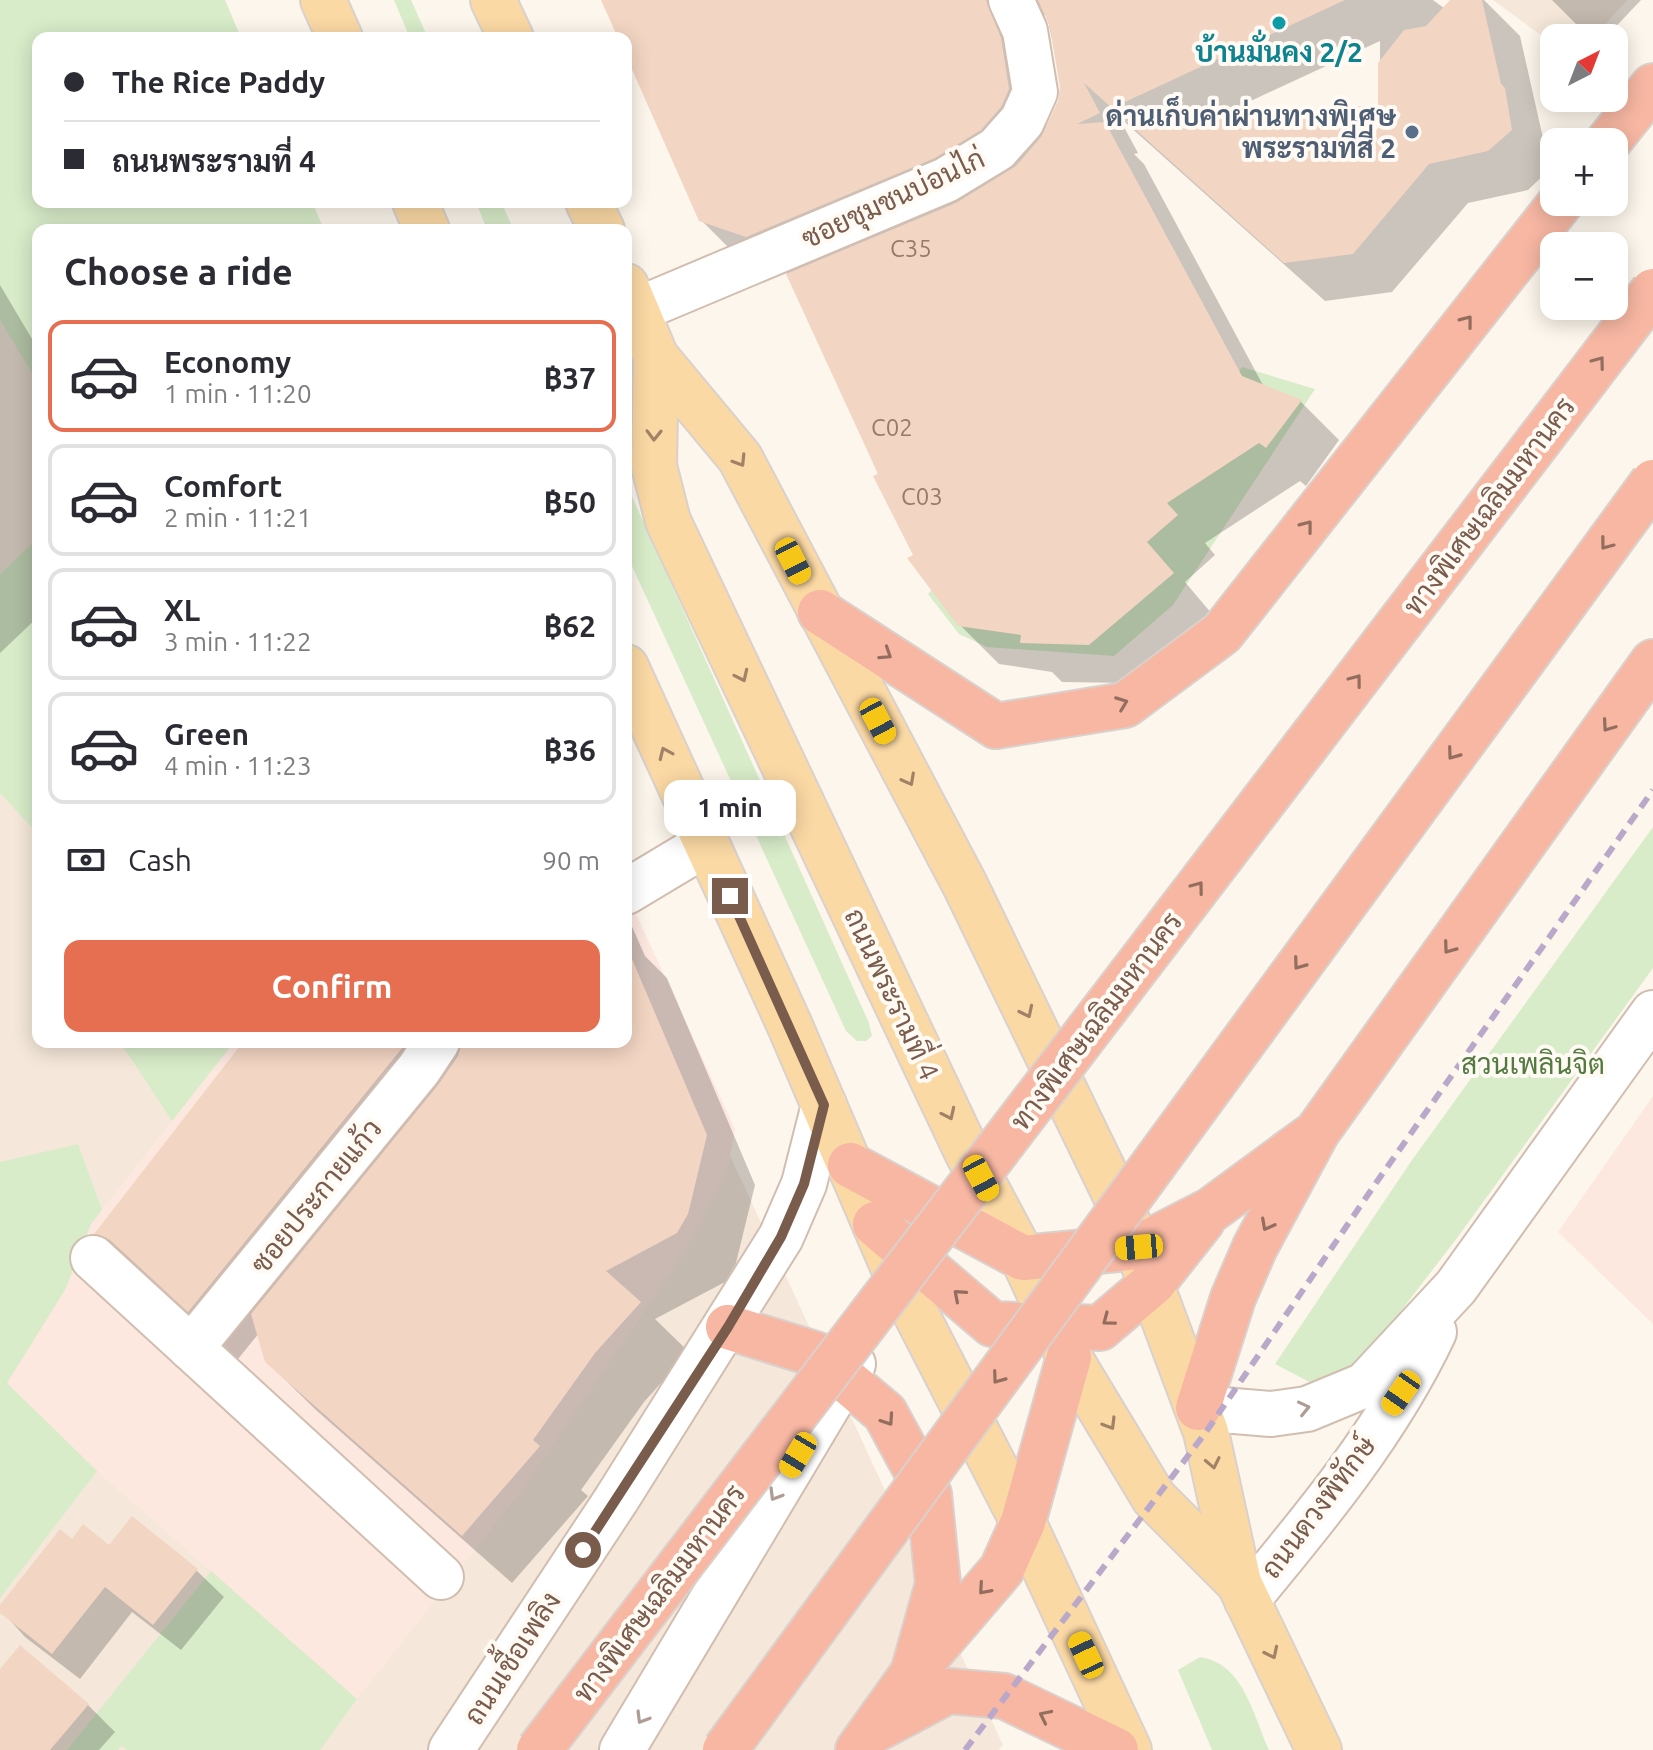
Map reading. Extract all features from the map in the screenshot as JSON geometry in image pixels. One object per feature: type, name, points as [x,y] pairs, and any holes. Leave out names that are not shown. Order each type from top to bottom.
[{"type":"highway","points":[[1619,128],[1653,86]]},
{"type":"highway","points":[[820,612],[996,726],[1125,705],[1222,633],[1550,216]]},
{"type":"highway","name":"ทางพิเศษเฉลิมมหานคร","points":[[539,1750],[1653,291]]},
{"type":"highway","points":[[725,1750],[1653,482]]},
{"type":"highway","points":[[1198,1408],[1233,1298],[1255,1247],[1317,1132],[1653,662]]},
{"type":"highway","points":[[875,1224],[907,1270],[992,1324],[1062,1342],[1100,1328],[1146,1265],[1211,1210],[1317,1132]]},
{"type":"highway","points":[[850,1165],[1023,1258],[1146,1265]]},
{"type":"highway","points":[[728,1327],[815,1354],[885,1413],[929,1494],[938,1584],[913,1673]]},
{"type":"highway","points":[[865,1741],[913,1673],[1002,1569],[1023,1522],[1062,1342]]},
{"type":"highway","points":[[865,1741],[948,1691],[1004,1696],[1116,1750]]},
{"type":"main road","points":[[323,0],[337,32]]},
{"type":"main road","points":[[493,0],[508,32]]},
{"type":"main road","name":"ถนนพระรามที่ 4","points":[[632,300],[656,357],[740,458],[965,885],[1146,1265],[1198,1408],[1243,1591],[1319,1750]]},
{"type":"main road","name":"ถนนพระรามที่ 4","points":[[656,357],[654,466],[668,521],[967,1152],[1023,1258],[1062,1342],[1154,1498],[1243,1591]]},
{"type":"main road","points":[[632,680],[875,1224]]},
{"type":"main road","points":[[967,1152],[907,1270],[1129,1750]]},
{"type":"street","name":"ซอยชุมชนบ่อนไก่","points":[[632,298],[946,180],[997,149],[1022,121],[1035,92],[1025,31],[1011,0]]},
{"type":"street","points":[[632,888],[706,844]]},
{"type":"street","name":"ถนนดวงพิทักษ์","points":[[1198,1408],[1271,1414],[1307,1409],[1365,1385],[1456,1287],[1653,1013]]},
{"type":"street","name":"ซอยประกายแก้ว","points":[[191,1348],[433,1048]]},
{"type":"street","name":"ถนนเชื้อเพลิง","points":[[451,1750],[728,1327],[781,1237],[804,1184],[824,1105]]},
{"type":"street","points":[[93,1258],[441,1577]]},
{"type":"street","points":[[622,1750],[907,1270]]},
{"type":"street","name":"ถนนดวงพิทักษ์","points":[[1243,1591],[1314,1519],[1415,1372],[1456,1287]]},
{"type":"shaded area","points":[[0,0],[225,0],[238,32],[32,32],[32,208],[315,208],[321,224],[32,224],[32,1048],[632,1048],[632,944],[1003,1745],[999,1750],[0,1750]]},
{"type":"shaded area","points":[[1493,0],[1627,0],[1606,24],[1540,24],[1540,35]]},
{"type":"shaded area","points":[[632,905],[735,1129],[727,1172],[681,1258],[521,1491],[357,1699],[97,1471],[6,1383],[65,1290],[91,1224],[229,1048],[632,1048]]},
{"type":"shaded area","points":[[1653,1096],[1653,1324],[1558,1232]]},
{"type":"green space","points":[[0,0],[225,0],[238,32],[32,32],[32,208],[315,208],[321,224],[32,224],[32,373],[0,320]]},
{"type":"green space","points":[[394,0],[411,0],[425,32],[407,32]]},
{"type":"green space","points":[[478,208],[504,208],[511,224],[485,224]]},
{"type":"green space","points":[[1242,367],[1315,389],[1173,605],[1114,656],[987,647],[959,634],[928,594],[957,561],[1182,455]]},
{"type":"green space","points":[[632,496],[869,1023],[872,1036],[866,1041],[857,1041],[846,1031],[632,566]]},
{"type":"green space","points":[[32,544],[32,828],[0,793],[0,574]]},
{"type":"green space","name":"สวนเพลินจิต","points":[[1653,827],[1653,968],[1457,1238],[1361,1363],[1317,1386],[1275,1364],[1412,1160]]},
{"type":"green space","points":[[124,1048],[229,1048],[172,1121]]},
{"type":"green space","points":[[78,1144],[102,1210],[91,1224],[65,1290],[7,1383],[97,1471],[0,1598],[0,1162]]},
{"type":"green space","points":[[211,1571],[357,1699],[320,1750],[127,1750],[121,1746],[118,1750],[67,1750]]},
{"type":"green space","points":[[1200,1657],[1215,1661],[1237,1680],[1269,1750],[1212,1750],[1178,1670]]},
{"type":"building","points":[[601,0],[986,0],[1001,38],[1009,89],[1001,107],[981,130],[935,158],[746,237],[699,221],[632,70],[632,32],[615,32]]},
{"type":"building","points":[[1038,0],[1345,0],[1112,108],[1084,83],[1100,113],[1077,124],[1105,122],[1242,376],[1302,400],[1266,448],[1259,443],[1167,503],[1178,515],[1147,542],[1174,573],[1089,645],[1020,643],[1021,635],[958,626],[907,558],[913,555],[873,476],[878,474],[786,274],[956,203],[1016,166],[1041,137],[1058,101],[1060,88],[1050,27]]},
{"type":"building","name":"ด่านเก็บค่าผ่านทางพิเศษ พระรามที่สี่ 2","points":[[1450,0],[1482,0],[1501,84],[1505,88],[1512,130],[1488,151],[1429,164],[1353,254],[1284,263],[1126,121],[1378,105],[1378,63],[1404,30],[1426,26]]},
{"type":"building","points":[[632,959],[707,1135],[688,1214],[677,1233],[606,1271],[641,1302],[595,1353],[533,1440],[540,1446],[462,1536],[265,1362],[251,1314],[438,1085],[460,1048],[632,1048]]},
{"type":"building","points":[[238,1048],[402,1048],[188,1312],[110,1240],[94,1234]]},
{"type":"building","points":[[132,1516],[198,1569],[153,1625],[105,1587],[52,1654],[0,1613],[0,1605],[60,1529],[72,1539],[83,1524],[109,1545]]},
{"type":"building","points":[[20,1645],[89,1704],[50,1750],[0,1750],[0,1669]]},
{"type":"railway","points":[[965,1750],[1206,1432],[1376,1183],[1653,790]]},
{"type":"place","name":"บ้านมั่นคง 2/2","points":[[1279,23]]},
{"type":"place","name":"ด่านเก็บค่าผ่านทางพิเศษ พระรามที่สี่ 2","points":[[1412,132]]},
{"type":"route","points":[[583,1550],[728,1327],[781,1237],[804,1184],[824,1105],[730,896]]}]
